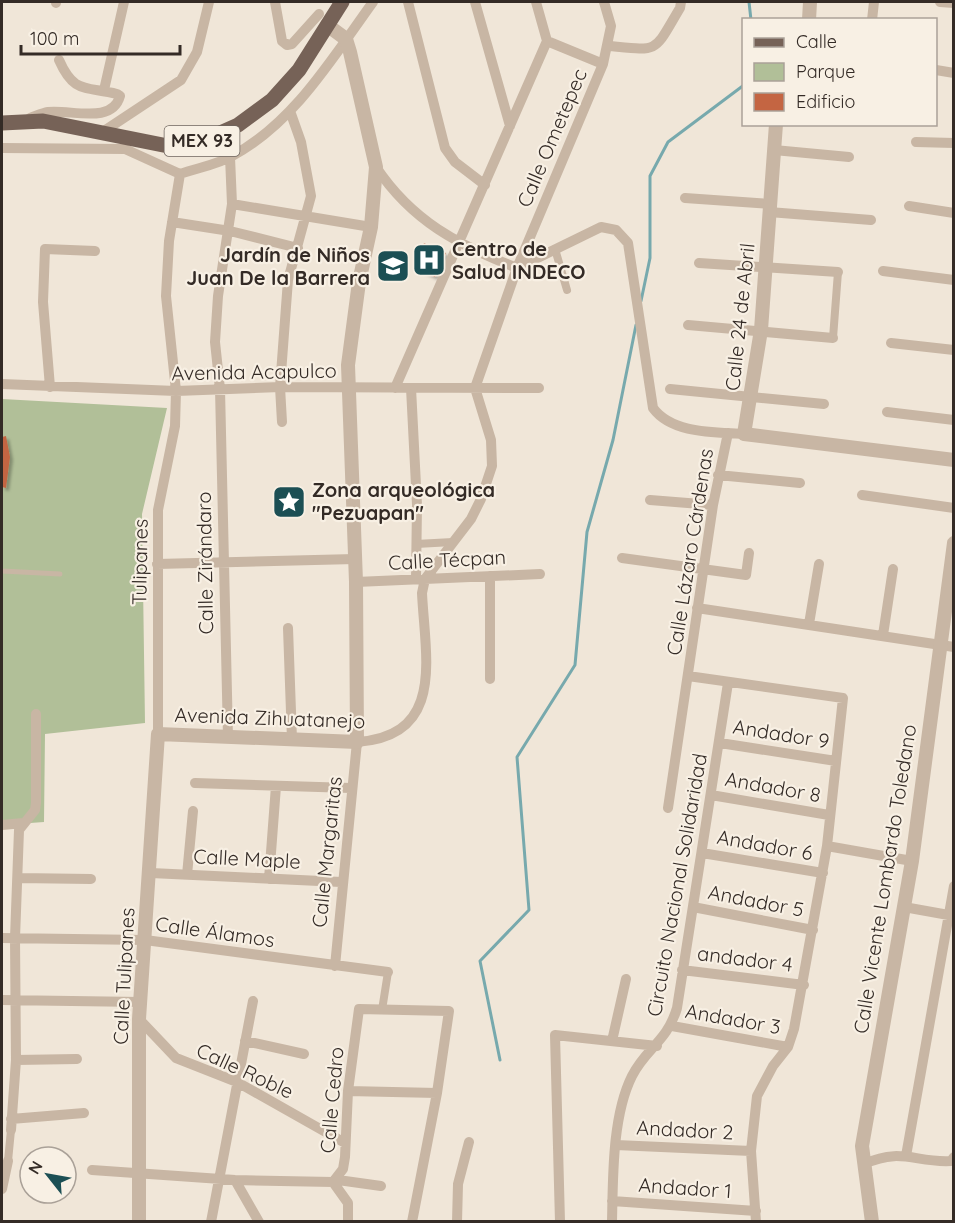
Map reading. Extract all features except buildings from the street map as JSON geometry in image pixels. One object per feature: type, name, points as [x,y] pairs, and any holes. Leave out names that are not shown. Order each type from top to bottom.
[{"type":"main road","name":"MEX 93","points":[[9,123],[43,121],[101,133],[136,146],[168,146],[202,141],[237,125],[272,100],[299,70],[323,19],[342,2]]},
{"type":"street","points":[[104,90],[124,2]]},
{"type":"street","points":[[101,133],[181,80],[197,52],[209,2]]},
{"type":"street","points":[[275,2],[282,41],[287,45],[292,44],[323,19]]},
{"type":"street","points":[[315,2],[323,19],[346,39],[363,100],[376,167],[371,227],[350,333],[348,365],[356,582],[357,742]]},
{"type":"street","points":[[2,148],[136,146],[166,170],[180,174],[230,158],[253,143],[290,111],[328,65],[373,2]]},
{"type":"street","points":[[408,2],[445,148],[455,162],[485,184]]},
{"type":"street","points":[[475,2],[510,126]]},
{"type":"street","points":[[395,388],[547,41],[536,2]]},
{"type":"street","name":"Calle Ometepec","points":[[476,388],[517,268],[609,46],[611,26],[604,2]]},
{"type":"street","points":[[609,46],[649,50],[659,44],[680,8],[681,2]]},
{"type":"street","points":[[809,18],[810,2]]},
{"type":"street","points":[[872,18],[874,2]]},
{"type":"street","points":[[940,2],[954,3]]},
{"type":"street","points":[[547,41],[603,64]]},
{"type":"street","points":[[9,123],[48,112],[99,114],[110,110],[118,103],[120,96],[104,90],[78,87],[67,79],[59,60]]},
{"type":"street","points":[[937,70],[952,76]]},
{"type":"street","points":[[282,422],[280,387],[288,279],[307,216],[310,196],[301,142],[290,111]]},
{"type":"street","name":"Calle 24 de Abril","points":[[744,434],[761,330],[776,126]]},
{"type":"street","points":[[916,142],[954,143]]},
{"type":"street","points":[[774,150],[849,157]]},
{"type":"street","name":"Calle Zirándaro","points":[[228,737],[222,562],[220,389],[214,342],[218,296],[230,231],[232,204],[230,158]]},
{"type":"street","points":[[376,167],[390,189],[441,233],[517,268],[601,227],[616,230],[628,243],[651,401],[659,416],[676,426],[954,459]]},
{"type":"street","name":"Tulipanes","points":[[158,734],[158,510],[175,426],[176,391],[166,296],[172,222],[180,174]]},
{"type":"street","points":[[685,198],[871,220]]},
{"type":"street","points":[[232,204],[371,227]]},
{"type":"street","points":[[909,206],[954,213]]},
{"type":"street","points":[[172,222],[230,231],[298,248]]},
{"type":"street","points":[[50,387],[43,302],[45,249],[95,251]]},
{"type":"street","points":[[555,249],[567,290]]},
{"type":"street","points":[[688,325],[833,338],[838,272],[699,263]]},
{"type":"street","points":[[883,271],[954,280]]},
{"type":"street","points":[[891,343],[954,350]]},
{"type":"street","name":"Avenida Acapulco","points":[[2,384],[176,391],[280,387],[539,388]]},
{"type":"street","name":"Avenida Zihuatanejo","points":[[158,734],[357,742],[379,741],[403,730],[419,705],[426,687],[422,593],[416,544],[411,388]]},
{"type":"street","points":[[420,579],[453,542],[481,499],[492,466],[491,440],[476,388]]},
{"type":"street","points":[[670,389],[824,404]]},
{"type":"street","points":[[888,412],[954,420]]},
{"type":"street","name":"Calle Lázaro Cárdenas","points":[[668,808],[713,505],[728,433]]},
{"type":"street","points":[[718,476],[800,483]]},
{"type":"street","points":[[862,495],[954,508]]},
{"type":"street","points":[[650,500],[713,505]]},
{"type":"street","points":[[416,544],[453,542]]},
{"type":"street","name":"Calle Vicente Lombardo Toledano","points":[[872,1221],[862,1146],[948,646],[954,543]]},
{"type":"street","points":[[622,558],[703,571],[746,575],[749,553]]},
{"type":"street","points":[[158,564],[355,558]]},
{"type":"street","points":[[809,624],[819,564]]},
{"type":"street","points":[[883,635],[893,569]]},
{"type":"street","name":"Calle Técpan","points":[[356,582],[540,574]]},
{"type":"street","points":[[490,576],[490,679]]},
{"type":"street","points":[[697,608],[948,646]]},
{"type":"street","points":[[288,628],[292,740]]},
{"type":"street","points":[[688,676],[843,698],[827,846],[804,985],[788,1047],[773,1066],[757,1096],[751,1151],[756,1216]]},
{"type":"street","name":"Circuito Nacional Solidaridad","points":[[612,1221],[616,1145],[623,1101],[632,1076],[642,1060],[657,1046],[672,1026],[728,683]]},
{"type":"street","points":[[2,1189],[8,1161],[16,1060],[15,938],[19,830],[35,810],[36,714]]},
{"type":"street","name":"Calle Tulipanes","points":[[139,1221],[139,1019],[151,873],[158,734]]},
{"type":"street","name":"Calle Margaritas","points":[[335,966],[341,882],[357,742]]},
{"type":"street","name":"Andador 9","points":[[720,743],[836,761]]},
{"type":"street","points":[[195,783],[351,788]]},
{"type":"street","points":[[269,879],[276,786]]},
{"type":"street","name":"Andador 8","points":[[711,795],[829,815]]},
{"type":"street","points":[[187,875],[193,811]]},
{"type":"street","points":[[2,825],[23,823]]},
{"type":"street","points":[[827,846],[912,861]]},
{"type":"street","name":"Andador 6","points":[[702,853],[823,873]]},
{"type":"street","name":"Calle Maple","points":[[151,873],[341,882]]},
{"type":"street","points":[[18,878],[91,879]]},
{"type":"street","points":[[906,1156],[951,916],[954,886]]},
{"type":"street","name":"Andador 5","points":[[693,907],[813,930]]},
{"type":"street","points":[[904,907],[951,916]]},
{"type":"street","name":"Calle Álamos","points":[[2,938],[145,940],[388,972]]},
{"type":"street","name":"andador 4","points":[[682,970],[804,985]]},
{"type":"street","points":[[388,972],[381,1010],[449,1011],[437,1093],[412,1221]]},
{"type":"street","points":[[612,1041],[626,979]]},
{"type":"street","points":[[2,1000],[141,1002]]},
{"type":"street","points":[[211,1221],[253,1001]]},
{"type":"street","name":"Calle Cedro","points":[[348,1221],[348,1203],[335,1181],[343,1169],[348,1091],[359,1009],[381,1010]]},
{"type":"street","name":"Calle Roble","points":[[139,1019],[177,1058],[237,1082],[345,1143]]},
{"type":"street","name":"Andador 3","points":[[672,1026],[788,1047]]},
{"type":"street","points":[[560,1221],[555,1035],[657,1046]]},
{"type":"street","points":[[245,1041],[304,1054]]},
{"type":"street","points":[[16,1060],[77,1059]]},
{"type":"street","points":[[348,1091],[437,1093]]},
{"type":"street","points":[[11,1124],[84,1113]]},
{"type":"street","points":[[457,1221],[458,1184],[469,1142]]},
{"type":"street","name":"Andador 2","points":[[616,1145],[751,1151]]},
{"type":"street","points":[[864,1164],[883,1156],[906,1156],[939,1162],[953,1159]]},
{"type":"street","points":[[92,1170],[235,1180],[335,1181],[381,1186]]},
{"type":"street","points":[[235,1180],[259,1221]]},
{"type":"street","name":"Andador 1","points":[[612,1201],[756,1216]]},
{"type":"lane","points":[[2,571],[60,574]]},
{"type":"green space","points":[[2,399],[167,408],[142,514],[145,723],[45,734],[44,822],[2,825]]},
{"type":"waterway","points":[[749,2],[751,18]]},
{"type":"waterway","points":[[641,301],[650,258],[650,176],[668,142],[742,86]]},
{"type":"waterway","points":[[500,1060],[480,961],[529,910],[517,757],[575,665],[587,532],[613,440],[636,325]]},
{"type":"place","name":"Centro de Salud INDECO","points":[[429,260]]},
{"type":"place","name":"Jardín de Niños Juan De la Barrera","points":[[393,266]]},
{"type":"place","name":"Zona arqueológica \"Pezuapan\"","points":[[289,502]]}]
